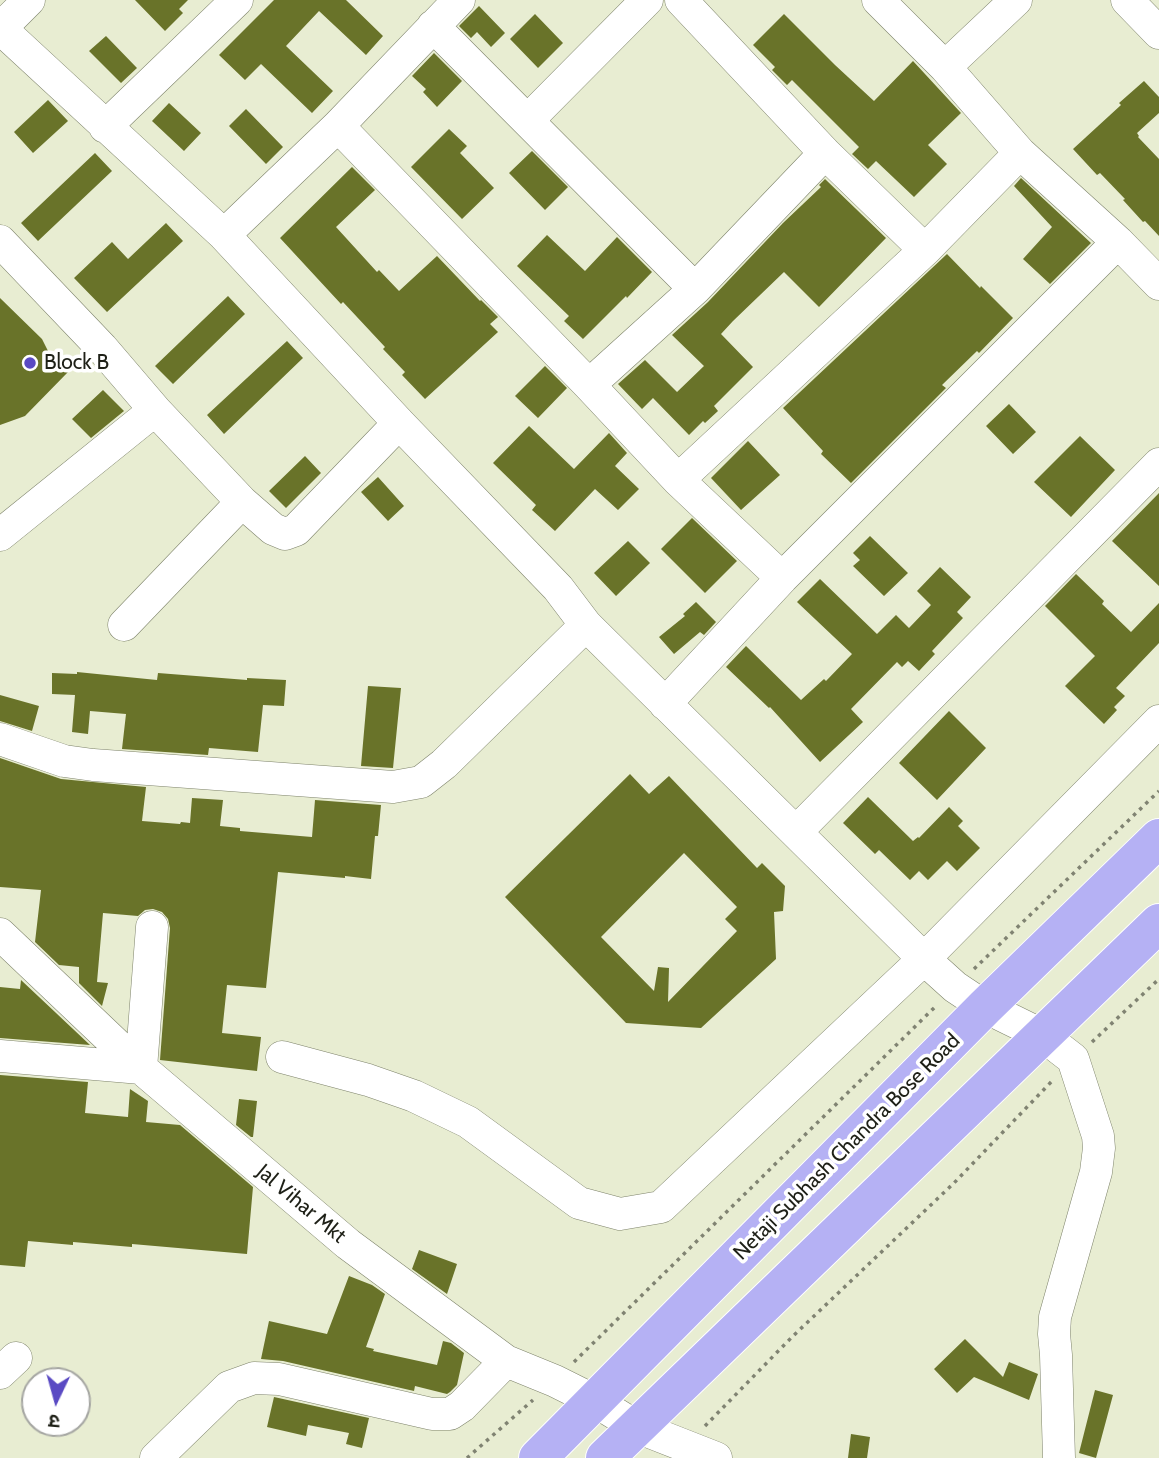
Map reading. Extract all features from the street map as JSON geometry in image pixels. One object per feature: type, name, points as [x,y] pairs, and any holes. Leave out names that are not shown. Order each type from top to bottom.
[{"type":"main road","name":"Netaji Subhash Chandra Bose Road","points":[[537,1458],[594,1401],[970,997],[1159,838]]},
{"type":"main road","points":[[605,1458],[1042,1035],[1154,935]]},
{"type":"street","points":[[29,0],[0,29],[224,235],[558,588],[586,625],[924,959],[970,997],[1042,1035],[1073,1059],[1098,1136],[1099,1148],[1096,1172],[1055,1317],[1059,1458]]},
{"type":"street","points":[[105,127],[237,0]]},
{"type":"street","points":[[224,235],[338,126],[459,0]]},
{"type":"street","points":[[527,120],[647,0]]},
{"type":"street","points":[[681,0],[825,153],[925,250]]},
{"type":"street","points":[[878,0],[945,68],[1020,153],[1118,242],[1159,284]]},
{"type":"street","points":[[945,68],[1016,0]]},
{"type":"street","points":[[1127,0],[1159,33]]},
{"type":"street","points":[[433,26],[695,289]]},
{"type":"street","points":[[338,126],[678,480],[782,578]]},
{"type":"street","points":[[589,385],[695,289],[825,153]]},
{"type":"street","points":[[678,480],[925,250],[1020,153]]},
{"type":"street","points":[[0,241],[242,502],[273,529],[285,534],[296,530],[399,423]]},
{"type":"street","points":[[665,704],[782,578],[1118,242]]},
{"type":"street","points":[[0,535],[155,410]]},
{"type":"street","points":[[796,832],[1159,464]]},
{"type":"street","points":[[124,625],[242,502]]},
{"type":"street","points":[[0,739],[64,761],[93,765],[393,787],[421,782],[444,764],[586,625]]},
{"type":"street","points":[[282,1057],[368,1080],[414,1096],[468,1122],[579,1203],[620,1214],[661,1207],[924,959],[1159,721]]},
{"type":"street","points":[[0,1056],[141,1068],[152,927]]},
{"type":"street","name":"Jal Vihar Mkt","points":[[0,934],[141,1068],[348,1244],[506,1361],[555,1381],[637,1427],[716,1458]]},
{"type":"street","points":[[0,1357],[16,1358],[0,1373]]},
{"type":"street","points":[[156,1458],[229,1387],[254,1378],[279,1378],[432,1414],[450,1414],[462,1406],[506,1361]]},
{"type":"path","points":[[467,1458],[555,1381],[970,997],[1159,791]]},
{"type":"path","points":[[685,1446],[792,1337],[954,1183],[1073,1059],[1159,979]]},
{"type":"building","points":[[135,0],[188,0],[179,9],[183,13],[165,31]]},
{"type":"building","points":[[274,0],[346,0],[383,36],[366,55],[319,11],[286,46],[333,91],[312,113],[261,64],[245,80],[219,55]]},
{"type":"building","points":[[479,6],[505,33],[491,47],[477,32],[471,38],[459,26]]},
{"type":"building","points":[[535,14],[563,43],[538,68],[510,39]]},
{"type":"building","points":[[784,14],[874,101],[913,61],[961,113],[928,145],[947,164],[914,197],[876,161],[868,169],[852,154],[859,147],[792,80],[787,85],[772,70],[775,67],[753,45]]},
{"type":"building","points":[[106,36],[137,68],[121,83],[89,51]]},
{"type":"building","points":[[434,53],[462,81],[437,107],[423,92],[426,89],[412,76]]},
{"type":"building","points":[[1144,81],[1159,97],[1159,113],[1137,133],[1159,159],[1159,236],[1143,222],[1100,173],[1097,175],[1073,149]]},
{"type":"building","points":[[48,100],[68,121],[33,153],[14,132]]},
{"type":"building","points":[[169,103],[201,133],[184,151],[152,121]]},
{"type":"building","points":[[246,109],[283,147],[266,164],[229,126]]},
{"type":"building","points":[[449,129],[467,146],[460,153],[494,188],[462,219],[411,167]]},
{"type":"building","points":[[532,151],[568,187],[545,210],[509,173]]},
{"type":"building","points":[[95,153],[112,171],[38,241],[21,223]]},
{"type":"building","points":[[352,167],[375,190],[336,227],[377,272],[379,270],[399,291],[437,256],[498,317],[490,324],[498,332],[425,399],[402,375],[405,372],[383,349],[385,347],[280,238]]},
{"type":"building","points":[[1021,178],[1091,243],[1050,284],[1023,259],[1052,227],[1014,186]]},
{"type":"building","points":[[825,179],[886,238],[819,307],[784,272],[733,321],[721,334],[753,367],[714,406],[718,411],[689,435],[653,398],[642,409],[618,384],[645,360],[677,392],[704,366],[672,335],[821,187],[819,185]]},
{"type":"building","points":[[166,223],[183,241],[107,312],[74,278],[112,242],[128,259]]},
{"type":"building","points":[[547,235],[585,271],[617,237],[652,272],[583,339],[564,321],[569,316],[517,266]]},
{"type":"building","points":[[947,254],[1013,318],[979,353],[977,351],[942,385],[946,388],[851,483],[821,454],[823,451],[783,408]]},
{"type":"building","points":[[228,296],[245,314],[173,384],[155,366]]},
{"type":"building","name":"Block B","points":[[0,298],[42,339],[50,355],[68,372],[25,416],[0,425]]},
{"type":"building","points":[[287,341],[303,358],[224,434],[207,415]]},
{"type":"building","points":[[545,366],[567,388],[538,418],[515,396]]},
{"type":"building","points":[[103,390],[124,411],[91,438],[72,419]]},
{"type":"building","points":[[1009,404],[1036,432],[1013,454],[986,426]]},
{"type":"building","points":[[529,426],[574,469],[609,433],[627,453],[615,466],[639,489],[618,510],[595,489],[555,531],[532,510],[536,505],[493,463]]},
{"type":"building","points":[[1080,436],[1115,470],[1071,517],[1034,482]]},
{"type":"building","points":[[748,441],[780,475],[741,510],[711,478]]},
{"type":"building","points":[[305,456],[321,473],[286,508],[269,491]]},
{"type":"building","points":[[378,477],[404,506],[388,521],[361,492]]},
{"type":"building","points":[[1159,493],[1159,586],[1112,541]]},
{"type":"building","points":[[692,518],[737,561],[705,593],[661,549]]},
{"type":"building","points":[[870,536],[908,573],[884,596],[853,566],[860,560],[853,553]]},
{"type":"building","points":[[628,541],[650,563],[616,596],[594,573]]},
{"type":"building","points":[[940,567],[971,597],[957,612],[963,618],[932,651],[935,654],[919,671],[908,661],[902,667],[897,662],[851,709],[863,722],[820,762],[770,707],[726,667],[746,646],[801,700],[824,679],[826,681],[852,654],[797,602],[820,579],[877,634],[896,615],[909,628],[931,605],[917,591]]},
{"type":"building","points":[[1076,574],[1131,632],[1159,603],[1159,643],[1116,688],[1125,696],[1114,707],[1117,710],[1104,724],[1065,686],[1095,656],[1045,606]]},
{"type":"building","points":[[696,602],[716,622],[704,635],[700,632],[674,654],[659,637],[685,616],[683,614]]},
{"type":"building","points":[[77,672],[157,680],[158,673],[247,680],[286,680],[284,706],[263,705],[258,752],[209,748],[208,755],[122,749],[126,714],[90,711],[88,734],[72,732],[75,695],[52,694],[52,673]]},
{"type":"building","points":[[368,686],[401,688],[393,768],[361,766]]},
{"type":"building","points":[[0,695],[39,706],[32,731],[0,721]]},
{"type":"building","points":[[949,711],[986,748],[937,800],[899,763]]},
{"type":"building","points":[[0,758],[61,779],[146,787],[142,821],[190,823],[192,798],[223,800],[220,826],[240,828],[240,831],[312,837],[315,800],[381,805],[371,879],[278,872],[266,988],[227,985],[222,1033],[261,1037],[257,1071],[160,1060],[170,928],[168,919],[162,912],[145,910],[138,916],[103,913],[97,982],[108,983],[102,1006],[79,983],[79,967],[59,965],[35,942],[41,890],[0,887]]},
{"type":"building","points":[[630,774],[649,794],[669,776],[757,868],[762,863],[785,886],[783,911],[774,912],[776,959],[701,1028],[626,1023],[505,897]],"holes":[[[684,853],[737,907],[725,919],[737,931],[668,1002],[669,968],[658,967],[654,991],[601,937]]]},
{"type":"building","points":[[868,797],[913,841],[949,807],[963,821],[958,826],[980,848],[957,871],[947,861],[928,880],[919,871],[910,880],[879,850],[875,854],[843,823]]},
{"type":"building","points":[[21,980],[90,1045],[0,1038],[0,987],[20,989]]},
{"type":"building","points":[[0,1075],[88,1082],[85,1113],[128,1117],[130,1089],[148,1101],[146,1122],[180,1125],[253,1187],[247,1254],[132,1244],[132,1247],[28,1241],[25,1267],[0,1265]]},
{"type":"building","points":[[239,1099],[257,1101],[253,1137],[236,1125]]},
{"type":"building","points":[[419,1250],[457,1264],[447,1294],[412,1269]]},
{"type":"building","points":[[349,1276],[372,1285],[385,1294],[366,1347],[374,1349],[373,1351],[437,1365],[443,1341],[451,1343],[464,1353],[457,1385],[450,1392],[447,1394],[415,1386],[414,1391],[283,1361],[261,1359],[269,1321],[327,1334]]},
{"type":"building","points":[[965,1339],[1003,1377],[1009,1362],[1038,1374],[1029,1400],[974,1377],[957,1393],[934,1369]]},
{"type":"building","points":[[1095,1390],[1113,1395],[1096,1458],[1079,1453]]},
{"type":"building","points":[[274,1397],[369,1418],[362,1448],[346,1444],[349,1433],[308,1425],[306,1436],[267,1427]]},
{"type":"building","points":[[851,1434],[870,1437],[867,1458],[848,1458]]},
{"type":"place","name":"Block B","points":[[30,363]]}]
